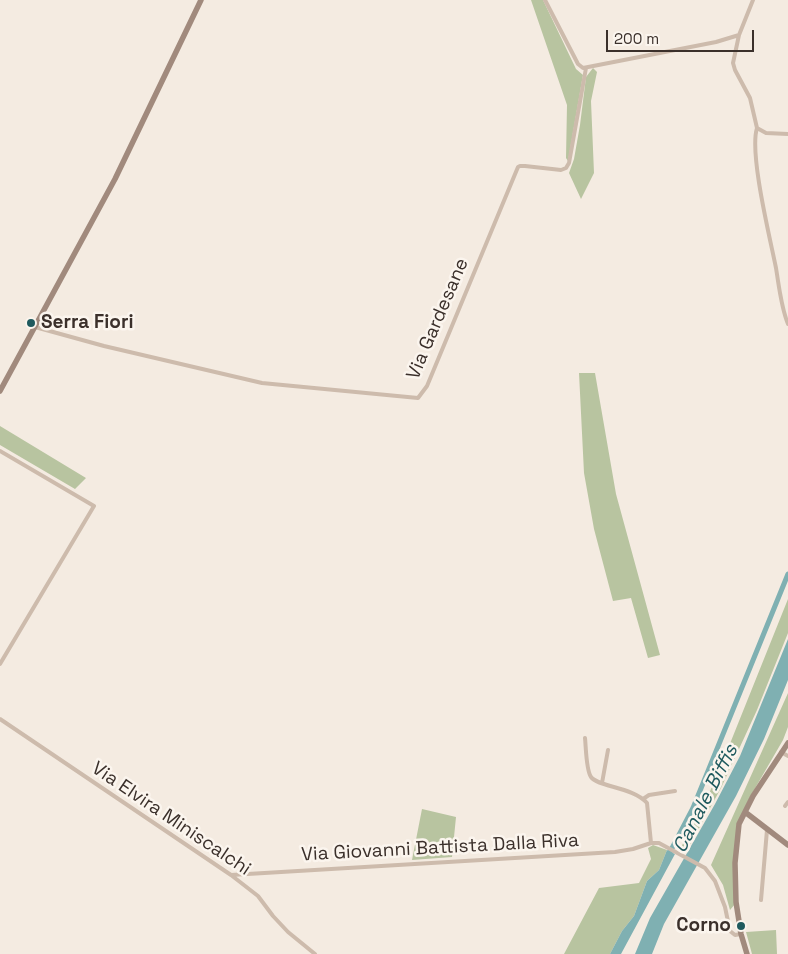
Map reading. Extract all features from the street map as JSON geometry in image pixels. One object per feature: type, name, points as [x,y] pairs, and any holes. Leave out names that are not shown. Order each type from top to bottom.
[{"type":"main road","points":[[0,391],[115,179],[201,0]]},
{"type":"main road","points":[[747,954],[741,934],[736,902],[735,863],[739,824],[788,743]]},
{"type":"main road","points":[[745,812],[788,845]]},
{"type":"street","points":[[546,0],[578,64],[584,68],[716,42],[740,35]]},
{"type":"street","points":[[753,0],[733,59],[734,67],[750,98],[757,128],[756,154],[761,190],[788,324]]},
{"type":"street","name":"Via Gardesane","points":[[35,327],[104,346],[262,382],[418,398],[423,394],[427,386],[518,167],[561,170],[566,168],[569,163],[586,68]]},
{"type":"street","points":[[757,128],[766,133],[788,134]]},
{"type":"street","points":[[0,450],[94,506],[0,664]]},
{"type":"street","name":"Via Elvira Miniscalchi","points":[[0,719],[230,875],[258,896],[288,932],[315,954]]},
{"type":"street","points":[[585,738],[591,778],[628,791],[643,799],[648,807],[650,843]]},
{"type":"street","points":[[602,783],[608,750]]},
{"type":"street","points":[[781,752],[788,756]]},
{"type":"street","points":[[643,799],[675,791]]},
{"type":"street","points":[[761,900],[767,830]]},
{"type":"street","name":"Via Giovanni Battista Dalla Riva","points":[[230,875],[615,852],[633,849],[650,843],[659,843],[710,872],[716,881],[725,907],[730,931],[735,935],[741,934]]},
{"type":"green space","points":[[531,0],[543,0],[576,69],[583,75],[568,161],[566,158],[567,105]]},
{"type":"green space","points":[[593,68],[597,72],[591,101],[594,173],[581,199],[569,173],[574,159],[586,77]]},
{"type":"green space","points":[[579,373],[595,373],[616,494],[660,655],[648,658],[631,598],[613,601],[594,529],[584,473]]},
{"type":"green space","points":[[0,426],[86,478],[75,489],[0,445]]},
{"type":"green space","points":[[788,599],[788,633],[757,710],[721,788],[686,852],[680,849],[704,805],[721,766]]},
{"type":"green space","points":[[788,693],[788,727],[783,740],[750,797],[737,824],[733,869],[735,904],[730,910],[723,885],[711,865]]},
{"type":"green space","points":[[422,809],[456,817],[452,857],[412,860]]},
{"type":"green space","points":[[653,845],[667,850],[659,870],[647,881],[634,916],[622,931],[610,954],[564,954],[599,888],[639,883],[651,859],[648,848]]},
{"type":"green space","points":[[776,930],[777,954],[752,954],[746,932]]},
{"type":"water","points":[[788,639],[788,680],[764,739],[736,796],[664,924],[652,954],[635,954],[650,918],[740,756]]},
{"type":"water","points":[[667,850],[675,854],[621,954],[610,954],[622,931],[634,916],[647,881],[659,870]]},
{"type":"waterway","name":"Canale Biffis","points":[[669,854],[693,808],[788,574]]},
{"type":"place","name":"Serra Fiori","points":[[31,323]]},
{"type":"place","name":"Corno","points":[[741,926]]}]
